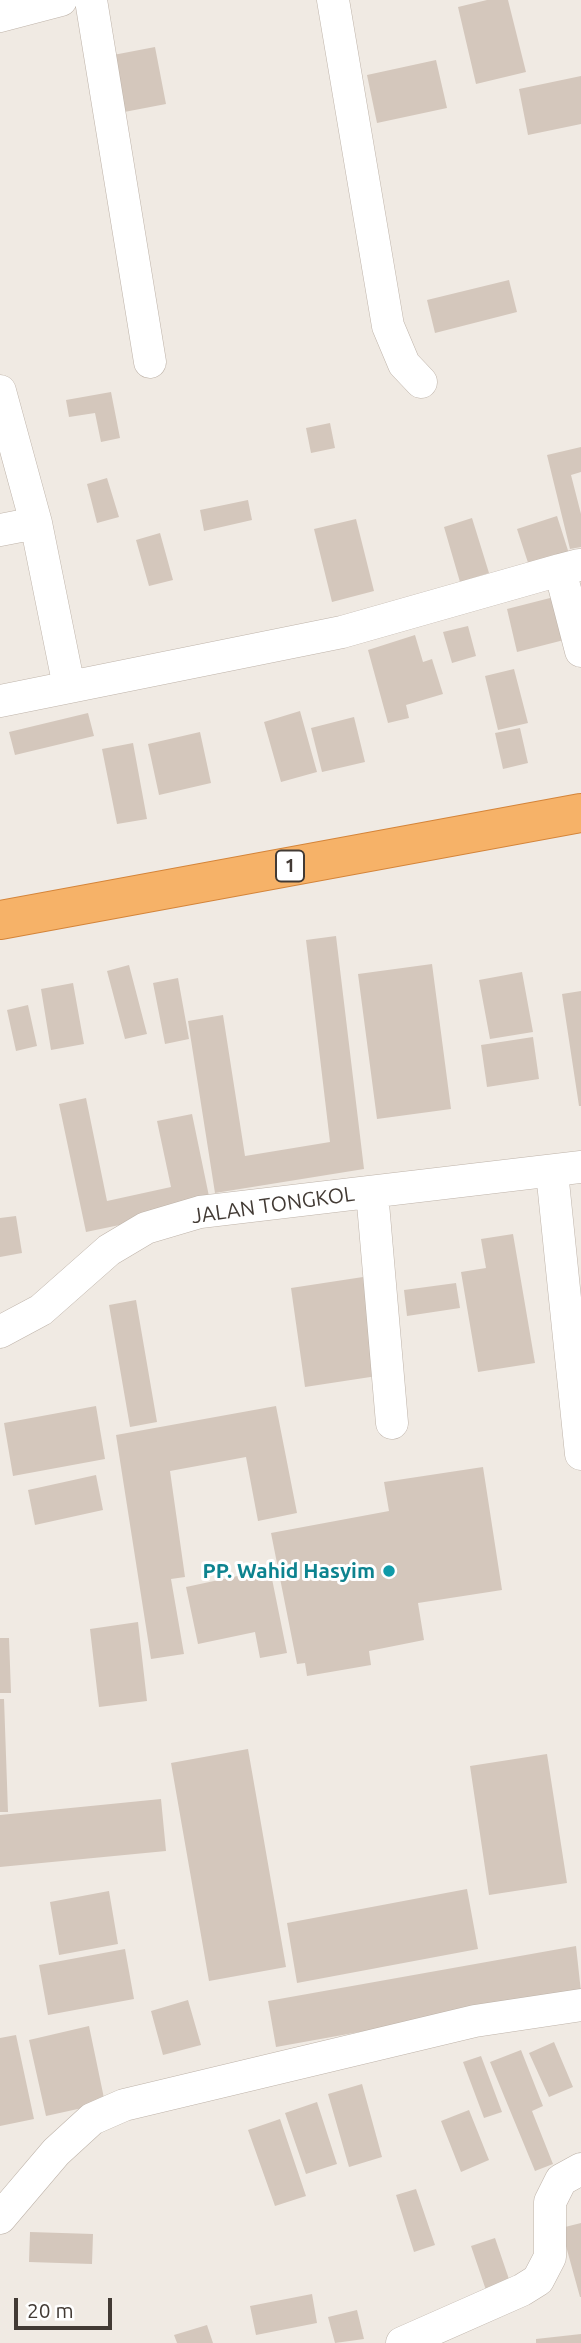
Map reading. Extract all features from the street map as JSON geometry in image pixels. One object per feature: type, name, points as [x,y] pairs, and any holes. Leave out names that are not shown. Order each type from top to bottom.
[{"type":"highway","name":"1","points":[[0,919],[581,813]]},
{"type":"street","points":[[0,16],[61,0]]},
{"type":"street","points":[[91,0],[150,362]]},
{"type":"street","points":[[333,0],[388,326],[404,364],[421,382]]},
{"type":"street","points":[[0,391],[36,523],[69,687]]},
{"type":"street","points":[[0,530],[36,523]]},
{"type":"street","points":[[0,701],[342,632],[571,567],[581,651]]},
{"type":"street","points":[[566,1169],[580,1441]]},
{"type":"street","name":"JALAN TONGKOL","points":[[0,1332],[41,1310],[109,1250],[146,1228],[200,1212],[566,1169]]},
{"type":"street","points":[[372,1192],[392,1423]]},
{"type":"street","points":[[0,2218],[14,2198],[92,2119],[124,2105],[475,2021],[581,2005]]},
{"type":"street","points":[[401,2343],[522,2290],[538,2280],[550,2257],[550,2202],[561,2180],[581,2169]]},
{"type":"building","points":[[487,0],[508,0],[526,72],[476,84],[458,7]]},
{"type":"building","points":[[155,47],[166,104],[119,113],[108,56]]},
{"type":"building","points":[[436,60],[447,108],[377,123],[367,75]]},
{"type":"building","points":[[581,76],[581,124],[528,135],[519,89]]},
{"type":"building","points":[[509,280],[517,312],[435,333],[427,300]]},
{"type":"building","points":[[111,392],[120,438],[101,442],[95,413],[69,417],[66,400]]},
{"type":"building","points":[[330,423],[335,448],[311,453],[306,428]]},
{"type":"building","points":[[581,447],[581,472],[571,475],[581,514],[581,547],[570,549],[547,455]]},
{"type":"building","points":[[107,478],[119,517],[97,523],[87,484]]},
{"type":"building","points":[[248,500],[252,520],[204,531],[200,510]]},
{"type":"building","points":[[557,516],[572,563],[532,575],[517,529]]},
{"type":"building","points":[[472,518],[489,573],[460,582],[444,527]]},
{"type":"building","points":[[356,519],[374,591],[332,602],[314,529]]},
{"type":"building","points":[[160,533],[173,580],[149,586],[136,540]]},
{"type":"building","points":[[554,597],[564,640],[517,652],[507,609]]},
{"type":"building","points":[[468,626],[476,656],[452,663],[443,632]]},
{"type":"building","points":[[415,635],[423,662],[432,659],[443,694],[406,705],[409,718],[388,723],[368,650]]},
{"type":"building","points":[[514,669],[528,723],[498,730],[485,676]]},
{"type":"building","points":[[300,711],[317,772],[281,782],[264,722]]},
{"type":"building","points":[[88,713],[94,736],[15,755],[9,732]]},
{"type":"building","points":[[354,717],[365,762],[322,772],[311,728]]},
{"type":"building","points":[[520,728],[528,763],[503,769],[495,733]]},
{"type":"building","points":[[200,732],[211,783],[159,795],[148,744]]},
{"type":"building","points":[[133,743],[147,819],[117,824],[102,749]]},
{"type":"building","points":[[336,936],[364,1169],[215,1193],[188,1021],[223,1015],[245,1156],[330,1142],[306,940]]},
{"type":"building","points":[[432,964],[451,1109],[377,1119],[358,974]]},
{"type":"building","points":[[129,965],[147,1034],[125,1039],[107,971]]},
{"type":"building","points":[[522,972],[533,1032],[490,1039],[479,980]]},
{"type":"building","points":[[178,978],[189,1039],[165,1044],[153,983]]},
{"type":"building","points":[[73,983],[84,1044],[51,1050],[41,989]]},
{"type":"building","points":[[581,991],[581,1106],[579,1106],[562,994]]},
{"type":"building","points":[[28,1005],[37,1046],[16,1051],[7,1010]]},
{"type":"building","points":[[533,1037],[539,1079],[487,1087],[481,1045]]},
{"type":"building","points":[[86,1098],[107,1201],[171,1187],[157,1121],[192,1114],[211,1206],[86,1232],[59,1104]]},
{"type":"building","points":[[16,1216],[22,1253],[0,1257],[0,1218]]},
{"type":"building","points":[[513,1234],[535,1363],[478,1372],[461,1272],[486,1268],[481,1239]]},
{"type":"building","points":[[363,1277],[377,1376],[305,1387],[291,1288]]},
{"type":"building","points":[[456,1283],[460,1308],[407,1316],[404,1290]]},
{"type":"building","points":[[136,1300],[157,1422],[130,1427],[109,1305]]},
{"type":"building","points":[[96,1406],[105,1459],[13,1476],[4,1423]]},
{"type":"building","points":[[276,1406],[297,1513],[258,1521],[246,1457],[170,1471],[185,1577],[171,1579],[184,1654],[151,1659],[116,1435]]},
{"type":"building","name":"PP. Wahid Hasyim","points":[[483,1467],[502,1590],[418,1603],[424,1640],[369,1651],[371,1665],[307,1676],[305,1663],[297,1664],[271,1533],[389,1511],[384,1482]]},
{"type":"building","points":[[96,1475],[103,1510],[35,1525],[28,1490]]},
{"type":"building","points":[[270,1569],[287,1653],[260,1658],[255,1632],[198,1644],[186,1587]]},
{"type":"building","points":[[138,1622],[147,1701],[99,1707],[90,1629]]},
{"type":"building","points":[[0,1638],[9,1638],[11,1693],[0,1693]]},
{"type":"building","points":[[0,1699],[4,1699],[8,1812],[0,1812]]},
{"type":"building","points":[[248,1749],[286,1967],[209,1981],[171,1763]]},
{"type":"building","points":[[547,1754],[567,1883],[489,1895],[470,1766]]},
{"type":"building","points":[[161,1799],[166,1851],[0,1867],[0,1815]]},
{"type":"building","points":[[467,1889],[478,1949],[297,1983],[287,1923]]},
{"type":"building","points":[[109,1891],[118,1944],[59,1955],[50,1902]]},
{"type":"building","points":[[576,1946],[581,1992],[276,2047],[268,2001]]},
{"type":"building","points":[[125,1949],[134,1999],[48,2015],[39,1965]]},
{"type":"building","points":[[188,2000],[201,2045],[163,2055],[151,2011]]},
{"type":"building","points":[[89,2026],[105,2103],[46,2116],[29,2040]]},
{"type":"building","points":[[16,2035],[34,2119],[0,2126],[0,2038]]},
{"type":"building","points":[[554,2042],[573,2087],[549,2097],[529,2053]]},
{"type":"building","points":[[521,2050],[543,2106],[532,2111],[553,2164],[535,2171],[490,2062]]},
{"type":"building","points":[[481,2056],[502,2112],[484,2118],[463,2062]]},
{"type":"building","points":[[362,2084],[382,2157],[349,2167],[328,2094]]},
{"type":"building","points":[[317,2102],[337,2164],[306,2174],[285,2113]]},
{"type":"building","points":[[469,2110],[489,2160],[461,2172],[441,2121]]},
{"type":"building","points":[[280,2119],[306,2196],[275,2206],[248,2130]]},
{"type":"building","points":[[416,2189],[435,2245],[414,2252],[396,2195]]},
{"type":"building","points":[[581,2223],[581,2297],[580,2297],[561,2228]]},
{"type":"building","points":[[30,2232],[93,2234],[92,2264],[29,2262]]},
{"type":"building","points":[[495,2238],[513,2291],[489,2299],[471,2246]]},
{"type":"building","points":[[312,2294],[317,2323],[256,2335],[250,2306]]},
{"type":"building","points":[[357,2310],[364,2339],[335,2343],[328,2317]]},
{"type":"building","points":[[207,2325],[213,2343],[177,2343],[174,2335]]},
{"type":"building","points":[[581,2334],[581,2343],[536,2343],[536,2339]]},
{"type":"place","name":"PP. Wahid Hasyim","points":[[389,1571]]}]
